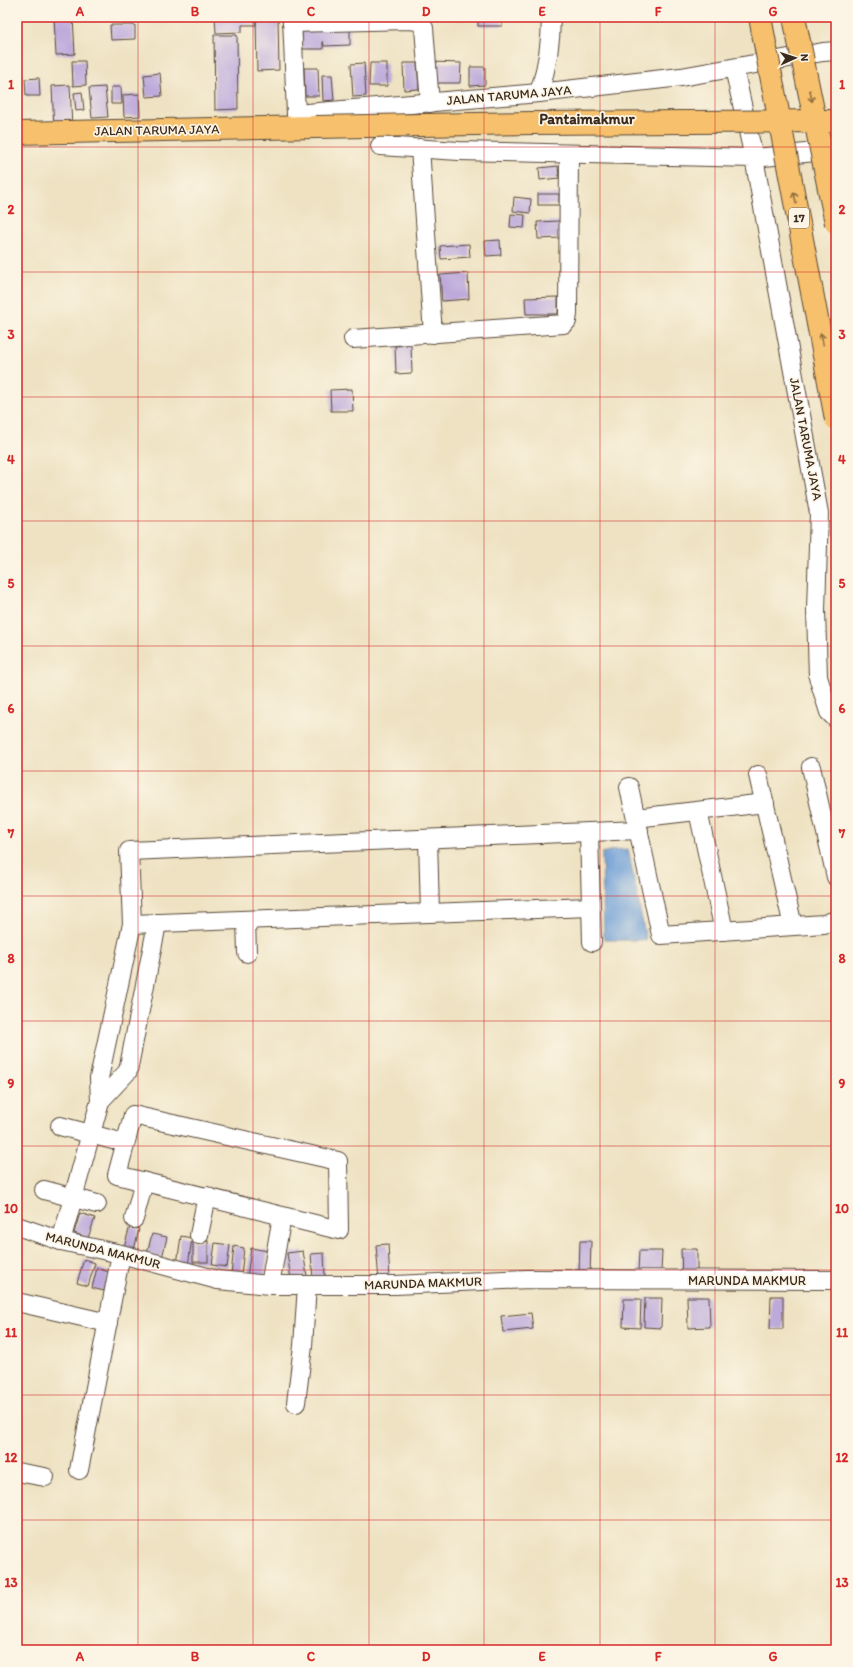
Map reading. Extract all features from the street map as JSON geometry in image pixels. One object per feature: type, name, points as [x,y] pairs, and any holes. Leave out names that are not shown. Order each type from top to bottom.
[{"type":"main road","name":"17","points":[[760,17],[836,419]]},
{"type":"main road","points":[[794,17],[836,223]]},
{"type":"main road","name":"JALAN TARUMA JAYA","points":[[17,133],[303,123],[836,121]]},
{"type":"street","points":[[540,93],[548,61],[551,38],[551,17]]},
{"type":"street","points":[[303,123],[292,20],[419,21],[424,28],[430,103]]},
{"type":"street","name":"JALAN TARUMA JAYA","points":[[303,123],[430,103],[540,93],[681,77],[815,53],[836,51]]},
{"type":"street","name":"JALAN TARUMA JAYA","points":[[734,68],[754,158],[819,513],[816,610],[818,676],[829,712],[836,719]]},
{"type":"street","points":[[380,146],[459,151],[754,158],[836,150]]},
{"type":"street","points":[[420,148],[433,334]]},
{"type":"street","points":[[354,339],[564,324],[567,321],[568,314],[569,154]]},
{"type":"street","points":[[811,767],[836,877]]},
{"type":"street","points":[[758,776],[793,926]]},
{"type":"street","points":[[629,787],[661,935],[824,924],[836,920]]},
{"type":"street","points":[[61,1241],[100,1101],[99,1078],[132,924],[129,851],[588,832],[637,824],[698,811],[764,804]]},
{"type":"street","points":[[698,811],[724,931]]},
{"type":"street","points":[[588,832],[592,942]]},
{"type":"street","points":[[428,839],[430,913]]},
{"type":"street","points":[[132,924],[590,907]]},
{"type":"street","points":[[246,920],[247,953]]},
{"type":"street","points":[[100,1101],[128,1071],[157,924]]},
{"type":"street","points":[[133,1115],[338,1161],[339,1230],[207,1196],[117,1175],[133,1115]]},
{"type":"street","points":[[60,1126],[113,1140]]},
{"type":"street","points":[[134,1219],[144,1182]]},
{"type":"street","points":[[44,1190],[97,1204]]},
{"type":"street","points":[[199,1235],[207,1196]]},
{"type":"street","points":[[270,1285],[282,1216]]},
{"type":"street","name":"MARUNDA MAKMUR","points":[[17,1226],[61,1241],[122,1254],[218,1280],[270,1285],[395,1285],[528,1279],[836,1280]]},
{"type":"street","points":[[79,1470],[122,1254]]},
{"type":"street","points":[[296,1403],[303,1346],[307,1285]]},
{"type":"street","points":[[17,1302],[108,1323]]},
{"type":"street","points":[[17,1472],[45,1477]]},
{"type":"water","points":[[628,849],[646,940],[604,940],[602,853],[613,850]]},
{"type":"building","points":[[54,17],[73,17],[75,54],[56,55]]},
{"type":"building","points":[[215,17],[256,17],[256,25],[242,25],[242,32],[216,33]]},
{"type":"building","points":[[256,17],[278,17],[279,70],[257,71]]},
{"type":"building","points":[[478,17],[502,17],[502,26],[478,26]]},
{"type":"building","points":[[110,25],[135,25],[135,39],[111,40]]},
{"type":"building","points":[[350,26],[350,45],[324,46],[323,41],[323,49],[302,49],[302,31]]},
{"type":"building","points":[[214,35],[237,35],[238,109],[215,110]]},
{"type":"building","points":[[72,61],[85,61],[86,85],[73,86]]},
{"type":"building","points":[[432,62],[461,63],[460,83],[432,83]]},
{"type":"building","points":[[364,63],[366,96],[353,97],[351,64]]},
{"type":"building","points":[[370,63],[387,63],[387,86],[369,86]]},
{"type":"building","points":[[403,63],[417,63],[419,89],[404,90]]},
{"type":"building","points":[[470,67],[485,67],[485,85],[470,86]]},
{"type":"building","points":[[304,68],[318,68],[319,96],[305,96]]},
{"type":"building","points":[[160,73],[162,96],[146,97],[144,75]]},
{"type":"building","points":[[322,75],[332,75],[334,100],[323,101]]},
{"type":"building","points":[[39,78],[40,96],[26,96],[25,79]]},
{"type":"building","points":[[70,85],[72,128],[54,129],[52,86]]},
{"type":"building","points":[[105,87],[108,117],[92,118],[89,88]]},
{"type":"building","points":[[111,87],[121,87],[122,104],[111,104]]},
{"type":"building","points":[[82,92],[84,110],[76,111],[74,93]]},
{"type":"building","points":[[139,94],[140,116],[124,117],[123,95]]},
{"type":"building","points":[[558,166],[559,178],[540,180],[539,168]]},
{"type":"building","points":[[538,194],[559,194],[559,205],[538,205]]},
{"type":"building","points":[[514,197],[531,199],[530,213],[513,211]]},
{"type":"building","points":[[511,214],[525,215],[524,228],[510,227]]},
{"type":"building","points":[[560,221],[561,238],[538,239],[537,222]]},
{"type":"building","points":[[500,240],[501,255],[486,256],[485,241]]},
{"type":"building","points":[[469,244],[470,257],[441,259],[440,246]]},
{"type":"building","points":[[468,273],[469,299],[442,301],[440,275]]},
{"type":"building","points":[[558,297],[558,314],[526,314],[525,298]]},
{"type":"building","points":[[411,345],[412,373],[396,374],[395,346]]},
{"type":"building","points":[[352,389],[353,411],[331,411],[330,390]]},
{"type":"building","points":[[80,1213],[95,1218],[88,1238],[74,1233]]},
{"type":"building","points":[[130,1226],[139,1229],[134,1250],[124,1247]]},
{"type":"building","points":[[152,1234],[167,1237],[162,1258],[147,1254]]},
{"type":"building","points":[[181,1236],[192,1238],[188,1266],[177,1264]]},
{"type":"building","points":[[193,1241],[208,1241],[208,1262],[193,1262]]},
{"type":"building","points":[[580,1241],[591,1241],[590,1274],[579,1273]]},
{"type":"building","points":[[215,1243],[230,1245],[227,1267],[212,1265]]},
{"type":"building","points":[[388,1244],[390,1280],[379,1281],[376,1245]]},
{"type":"building","points":[[234,1246],[244,1248],[241,1276],[231,1275]]},
{"type":"building","points":[[251,1248],[268,1251],[264,1280],[247,1278]]},
{"type":"building","points":[[681,1249],[697,1249],[697,1275],[682,1276]]},
{"type":"building","points":[[303,1251],[307,1276],[291,1279],[287,1253]]},
{"type":"building","points":[[639,1251],[662,1251],[661,1272],[638,1272]]},
{"type":"building","points":[[324,1253],[325,1278],[313,1278],[311,1254]]},
{"type":"building","points":[[84,1259],[95,1263],[88,1286],[77,1283]]},
{"type":"building","points":[[97,1268],[109,1272],[104,1291],[92,1288]]},
{"type":"building","points":[[771,1296],[783,1296],[783,1329],[770,1329]]},
{"type":"building","points":[[687,1297],[709,1297],[710,1327],[688,1328]]},
{"type":"building","points":[[645,1298],[662,1298],[661,1328],[644,1327]]},
{"type":"building","points":[[624,1299],[641,1299],[640,1328],[623,1327]]},
{"type":"building","points":[[531,1313],[533,1329],[503,1332],[501,1316]]},
{"type":"district","name":"Pantaimakmur","points":[[587,119]]}]
